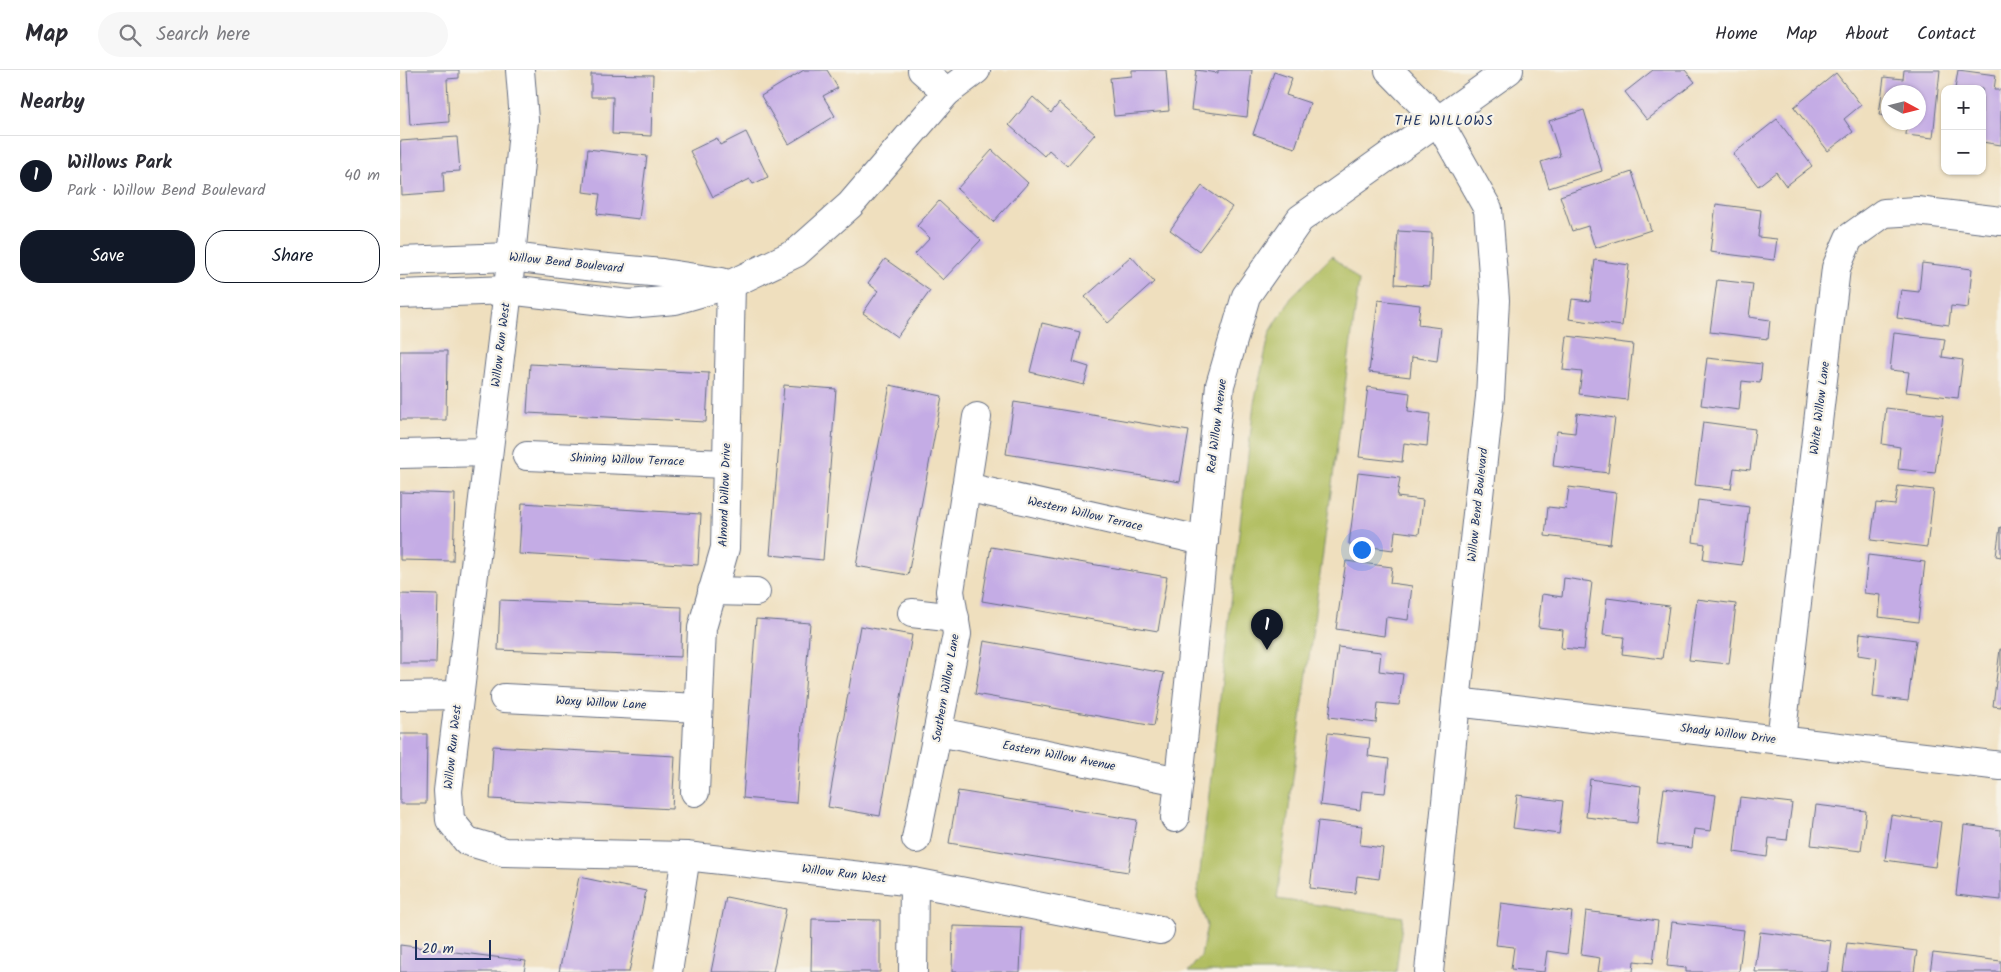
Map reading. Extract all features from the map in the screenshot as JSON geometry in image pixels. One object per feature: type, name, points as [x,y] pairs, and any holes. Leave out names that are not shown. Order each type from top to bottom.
[{"type":"street","name":"Willow Run West","points":[[520,70],[524,120],[508,290],[448,791],[450,820],[467,842],[504,852],[686,856],[914,882],[1160,930]]},
{"type":"street","points":[[922,70],[947,92]]},
{"type":"street","points":[[400,294],[508,290],[629,304],[675,300],[731,284],[796,253],[850,206],[947,92],[976,70]]},
{"type":"street","name":"Willow Bend Boulevard","points":[[1389,70],[1437,120],[1488,209],[1496,300],[1490,397],[1428,972]]},
{"type":"street","name":"Red Willow Avenue","points":[[1175,818],[1220,384],[1246,296],[1300,219],[1509,70]]},
{"type":"street","name":"White Willow Lane","points":[[1781,740],[1836,268],[1850,238],[1884,213],[1917,211],[2001,221]]},
{"type":"street","name":"Willow Bend Boulevard","points":[[400,261],[511,257],[586,266],[662,272],[731,284]]},
{"type":"street","name":"Almond Willow Drive","points":[[694,792],[702,628],[724,548],[731,284]]},
{"type":"street","name":"Southern Willow Lane","points":[[916,839],[939,732],[957,634],[950,591],[978,418]]},
{"type":"street","points":[[400,454],[488,452]]},
{"type":"street","name":"Shining Willow Terrace","points":[[527,456],[726,464]]},
{"type":"street","name":"Western Willow Terrace","points":[[966,487],[1204,541]]},
{"type":"street","points":[[712,591],[756,592]]},
{"type":"street","points":[[912,613],[954,618]]},
{"type":"street","points":[[400,696],[459,695]]},
{"type":"street","name":"Waxy Willow Lane","points":[[504,698],[698,708]]},
{"type":"street","name":"Shady Willow Drive","points":[[1456,702],[2001,766]]},
{"type":"street","name":"Eastern Willow Avenue","points":[[939,732],[1179,780]]},
{"type":"street","points":[[668,972],[686,856]]},
{"type":"street","points":[[913,972],[914,882]]},
{"type":"green space","points":[[1332,256],[1359,281],[1277,899],[1403,917],[1396,972],[1188,972],[1201,956],[1207,925],[1197,898],[1254,403],[1270,332],[1293,295]]},
{"type":"building","points":[[407,70],[459,70],[459,78],[447,79],[449,122],[410,125]]},
{"type":"building","points":[[804,70],[827,70],[838,88],[823,96],[835,116],[789,144],[761,96]]},
{"type":"building","points":[[1132,70],[1166,70],[1169,111],[1114,116],[1110,78],[1132,76]]},
{"type":"building","points":[[1196,70],[1218,73],[1218,70],[1252,70],[1247,117],[1191,110]]},
{"type":"building","points":[[1653,70],[1685,70],[1695,82],[1647,120],[1625,92]]},
{"type":"building","points":[[1904,70],[1940,70],[1933,138],[1906,135],[1906,130],[1926,130],[1926,85],[1883,85],[1884,77],[1903,79]]},
{"type":"building","points":[[1958,70],[1996,75],[1994,90],[2001,90],[2001,145],[1986,143],[1986,85],[1956,85]]},
{"type":"building","points":[[1274,72],[1292,78],[1286,95],[1310,103],[1295,148],[1253,134]]},
{"type":"building","points":[[1836,73],[1861,105],[1844,119],[1853,132],[1828,151],[1794,107]]},
{"type":"building","points":[[591,74],[653,75],[651,136],[612,134],[613,97],[591,97]]},
{"type":"building","points":[[1033,97],[1051,113],[1059,103],[1095,134],[1067,166],[1049,150],[1044,156],[1009,125]]},
{"type":"building","points":[[1584,110],[1602,171],[1549,188],[1541,162],[1560,156],[1549,121]]},
{"type":"building","points":[[1777,119],[1812,166],[1786,186],[1776,172],[1758,186],[1733,154]]},
{"type":"building","points":[[746,132],[768,177],[753,184],[750,179],[713,197],[690,151],[717,138],[720,145]]},
{"type":"building","points":[[457,137],[460,171],[443,172],[444,192],[402,195],[400,141]]},
{"type":"building","points":[[588,149],[647,156],[639,219],[597,214],[600,194],[583,192]]},
{"type":"building","points":[[992,150],[1028,183],[993,222],[957,189]]},
{"type":"building","points":[[1632,172],[1651,230],[1595,248],[1588,226],[1572,231],[1560,196]]},
{"type":"building","points":[[1202,186],[1232,207],[1199,251],[1170,230]]},
{"type":"building","points":[[939,201],[981,240],[943,280],[915,254],[930,238],[917,226]]},
{"type":"building","points":[[1716,204],[1761,210],[1758,237],[1777,239],[1774,260],[1710,252]]},
{"type":"building","points":[[1398,231],[1432,233],[1430,286],[1395,284]]},
{"type":"building","points":[[1131,256],[1154,282],[1108,323],[1085,297]]},
{"type":"building","points":[[885,259],[930,291],[897,337],[863,313],[878,291],[868,283]]},
{"type":"building","points":[[1595,260],[1629,265],[1622,326],[1569,319],[1572,299],[1590,301]]},
{"type":"building","points":[[1922,263],[1972,269],[1968,308],[1951,306],[1949,325],[1897,318],[1901,290],[1919,292]]},
{"type":"building","points":[[1717,280],[1753,284],[1749,317],[1770,320],[1768,339],[1710,332]]},
{"type":"building","points":[[1378,300],[1420,305],[1418,325],[1441,328],[1437,361],[1412,357],[1410,377],[1369,372]]},
{"type":"building","points":[[1042,323],[1080,332],[1073,362],[1089,367],[1084,385],[1030,372]]},
{"type":"building","points":[[1894,333],[1945,339],[1942,357],[1963,360],[1958,398],[1906,392],[1909,372],[1890,370]]},
{"type":"building","points":[[1567,336],[1633,344],[1627,400],[1579,394],[1582,372],[1563,370]]},
{"type":"building","points":[[400,351],[447,351],[446,420],[400,420]]},
{"type":"building","points":[[1707,358],[1762,364],[1760,383],[1742,381],[1739,410],[1701,405]]},
{"type":"building","points":[[530,364],[709,373],[706,422],[527,413]]},
{"type":"building","points":[[784,385],[836,389],[823,560],[770,555]]},
{"type":"building","points":[[890,385],[942,396],[908,575],[856,566]]},
{"type":"building","points":[[1368,387],[1410,393],[1408,411],[1430,414],[1427,446],[1404,443],[1402,462],[1359,457]]},
{"type":"building","points":[[1014,402],[1189,431],[1180,482],[1006,454]]},
{"type":"building","points":[[1886,408],[1943,415],[1935,473],[1898,469],[1900,447],[1882,444]]},
{"type":"building","points":[[1577,413],[1615,418],[1608,473],[1553,466],[1557,431],[1575,433]]},
{"type":"building","points":[[1703,422],[1755,429],[1750,470],[1734,468],[1731,489],[1695,485]]},
{"type":"building","points":[[1358,473],[1400,478],[1397,497],[1423,500],[1419,534],[1395,531],[1393,550],[1349,544]]},
{"type":"building","points":[[1898,486],[1934,490],[1927,547],[1871,540],[1876,503],[1895,505]]},
{"type":"building","points":[[1569,487],[1616,493],[1610,544],[1545,536],[1548,507],[1566,509]]},
{"type":"building","points":[[400,492],[455,494],[453,561],[400,560]]},
{"type":"building","points":[[1698,500],[1749,507],[1742,565],[1703,560],[1705,544],[1693,542]]},
{"type":"building","points":[[522,503],[701,514],[698,565],[519,554]]},
{"type":"building","points":[[2001,527],[2001,557],[1996,556]]},
{"type":"building","points":[[991,547],[1167,577],[1158,631],[982,601]]},
{"type":"building","points":[[1868,555],[1925,562],[1918,622],[1879,617],[1881,595],[1864,593]]},
{"type":"building","points":[[1346,561],[1392,567],[1390,583],[1412,586],[1408,620],[1386,617],[1384,636],[1336,629]]},
{"type":"building","points":[[1564,578],[1592,582],[1584,650],[1561,648],[1563,630],[1538,627],[1542,594],[1562,597]]},
{"type":"building","points":[[400,594],[438,595],[436,663],[400,663]]},
{"type":"building","points":[[1607,598],[1669,606],[1662,659],[1622,654],[1624,637],[1603,635]]},
{"type":"building","points":[[1697,599],[1736,604],[1729,664],[1689,660]]},
{"type":"building","points":[[500,600],[682,607],[681,657],[498,650]]},
{"type":"building","points":[[756,619],[810,623],[796,803],[743,798]]},
{"type":"building","points":[[860,626],[912,635],[880,816],[828,807]]},
{"type":"building","points":[[1860,633],[1916,640],[1908,701],[1873,697],[1877,658],[1858,655]]},
{"type":"building","points":[[984,641],[1164,673],[1154,726],[975,694]]},
{"type":"building","points":[[1338,647],[1381,652],[1379,671],[1403,674],[1399,705],[1378,703],[1376,723],[1329,717]]},
{"type":"building","points":[[2001,649],[2001,707],[1993,706]]},
{"type":"building","points":[[1328,733],[1370,738],[1368,756],[1389,759],[1385,793],[1362,791],[1360,810],[1320,805]]},
{"type":"building","points":[[400,734],[427,734],[426,804],[400,804]]},
{"type":"building","points":[[493,746],[675,756],[672,809],[490,799]]},
{"type":"building","points":[[1590,779],[1641,786],[1637,823],[1586,817]]},
{"type":"building","points":[[1664,788],[1716,795],[1711,831],[1694,829],[1692,848],[1657,844]]},
{"type":"building","points":[[958,791],[1137,820],[1128,872],[949,843]]},
{"type":"building","points":[[1517,795],[1563,801],[1559,834],[1513,828]]},
{"type":"building","points":[[1740,797],[1792,803],[1787,840],[1769,838],[1767,857],[1734,852]]},
{"type":"building","points":[[1816,805],[1866,811],[1861,851],[1811,845]]},
{"type":"building","points":[[1891,815],[1941,822],[1935,867],[1885,860]]},
{"type":"building","points":[[1318,821],[1362,826],[1360,845],[1383,848],[1379,879],[1357,876],[1355,893],[1310,888]]},
{"type":"building","points":[[1964,825],[2001,830],[2001,900],[1956,895]]},
{"type":"building","points":[[579,877],[646,891],[629,972],[559,972]]},
{"type":"building","points":[[726,897],[786,909],[773,972],[711,972]]},
{"type":"building","points":[[1501,903],[1572,912],[1567,954],[1547,951],[1544,972],[1511,969],[1514,947],[1496,945]]},
{"type":"building","points":[[1586,911],[1658,921],[1653,963],[1634,961],[1633,972],[1598,972],[1600,958],[1581,955]]},
{"type":"building","points":[[812,919],[880,920],[880,972],[811,972]]},
{"type":"building","points":[[1672,922],[1744,930],[1739,972],[1686,972],[1686,968],[1667,966]]},
{"type":"building","points":[[953,926],[1022,928],[1020,972],[952,972]]},
{"type":"building","points":[[1760,932],[1831,941],[1827,972],[1755,972]]},
{"type":"building","points":[[1847,943],[1917,951],[1914,972],[1843,972]]},
{"type":"building","points":[[400,945],[526,961],[524,972],[400,972]]},
{"type":"building","points":[[1933,953],[2001,961],[2001,972],[1930,972]]},
{"type":"place","name":"Willows Park","points":[[1267,650]]},
{"type":"district","name":"THE WILLOWS","points":[[1444,121]]}]
